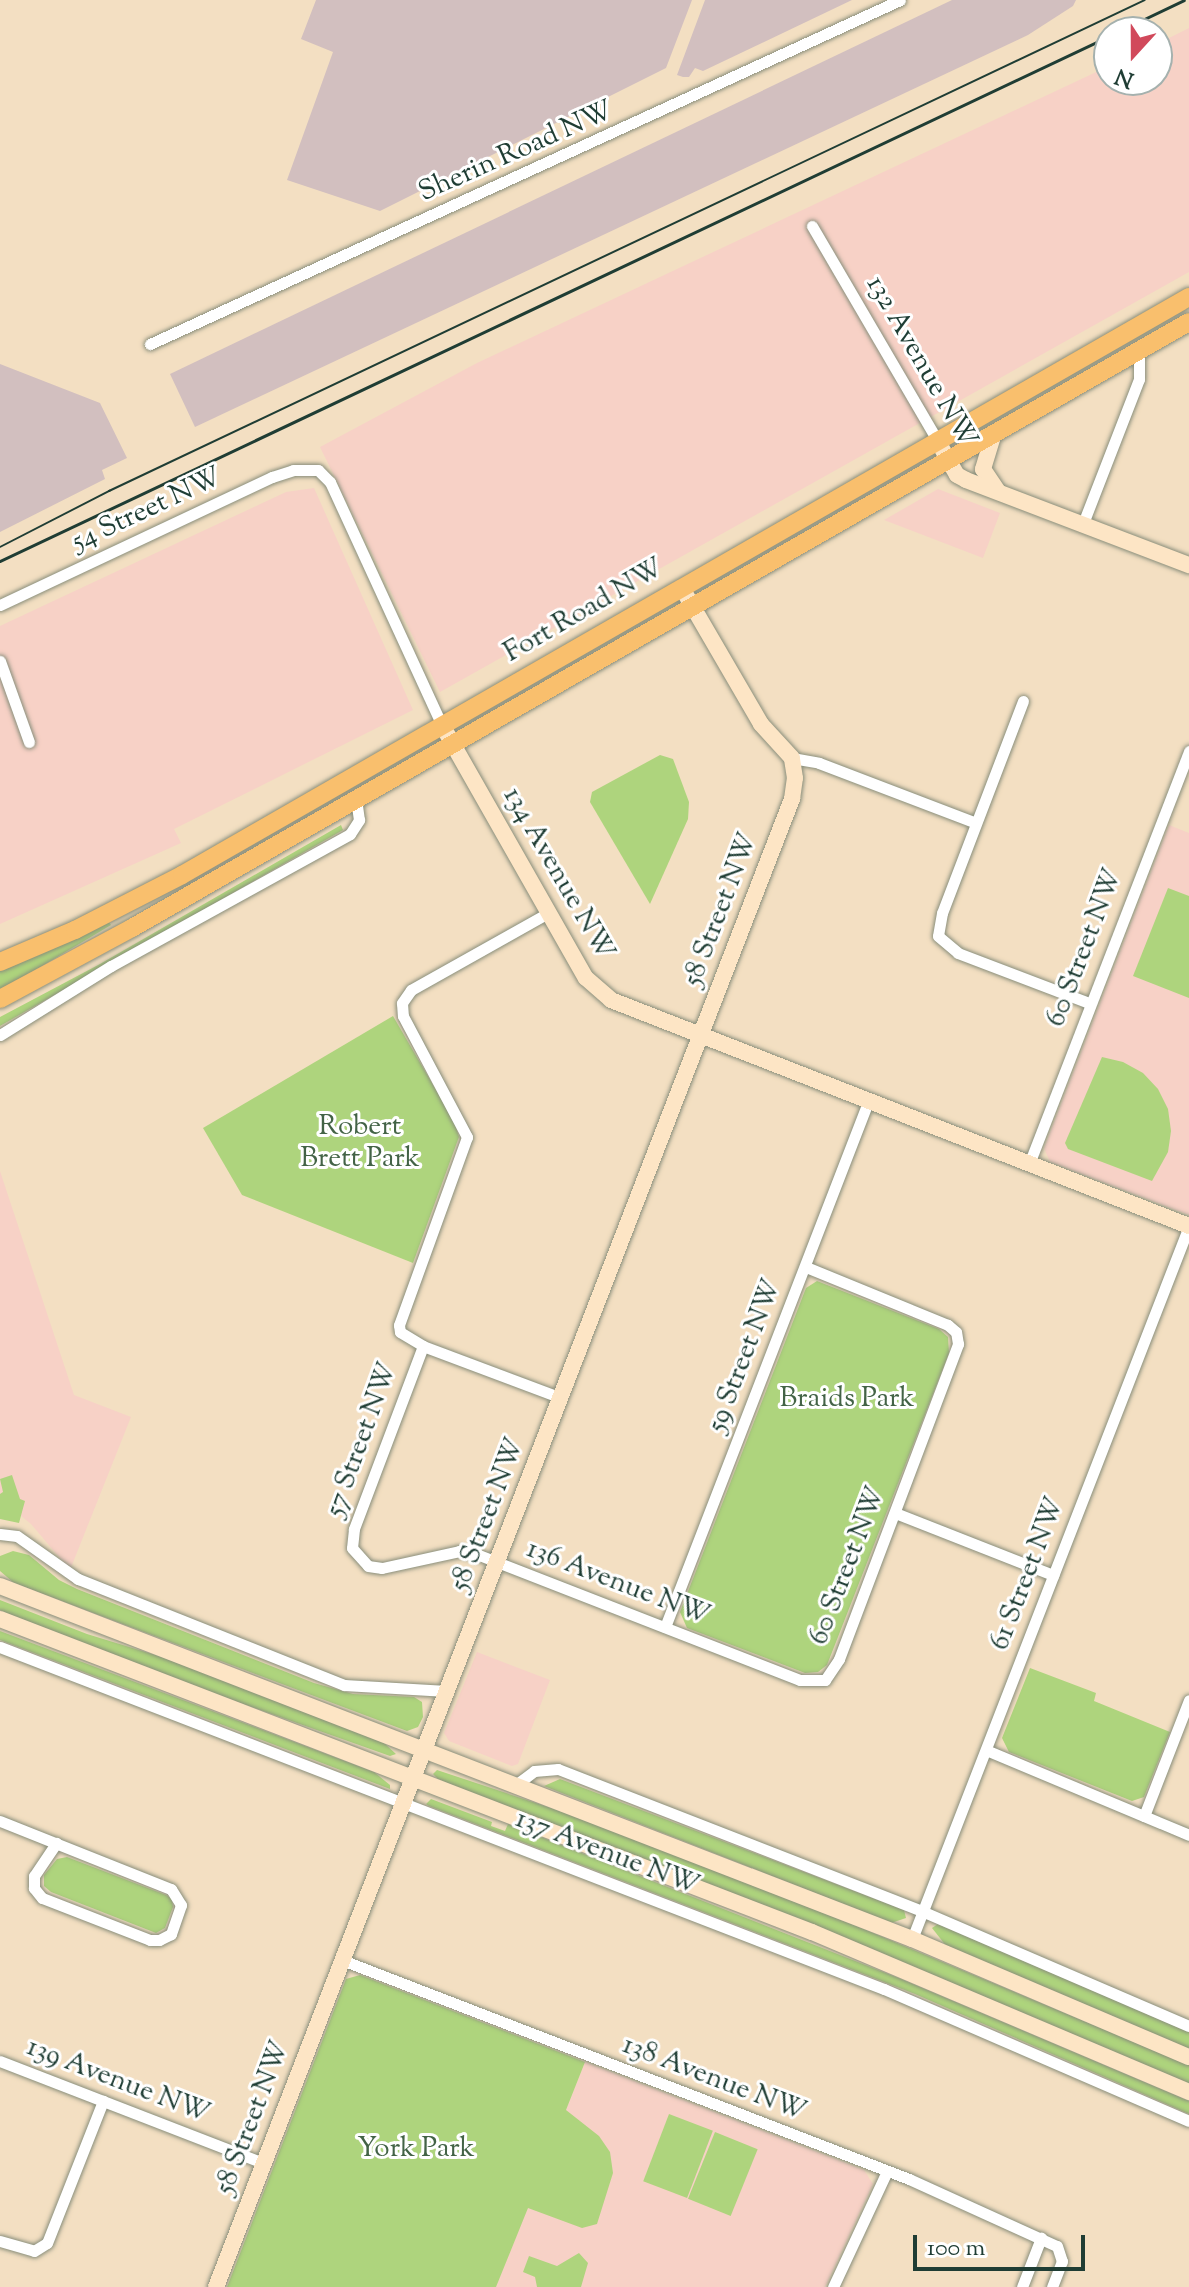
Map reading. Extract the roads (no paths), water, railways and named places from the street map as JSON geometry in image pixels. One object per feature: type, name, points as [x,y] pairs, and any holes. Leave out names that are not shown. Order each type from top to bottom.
[{"type":"main road","name":"Fort Road NW","points":[[0,962],[122,907],[1189,297]]},
{"type":"main road","name":"Fort Road NW","points":[[0,999],[132,928],[1189,322]]},
{"type":"main road","points":[[122,907],[132,928]]},
{"type":"street","name":"Sherin Road NW","points":[[150,344],[900,0]]},
{"type":"street","name":"132 Avenue NW","points":[[812,226],[961,478],[1189,565]]},
{"type":"street","points":[[1082,526],[1139,379],[1139,351]]},
{"type":"street","points":[[994,433],[983,469],[1002,495]]},
{"type":"street","name":"54 Street NW","points":[[0,605],[272,477],[293,470],[318,470]]},
{"type":"street","name":"134 Avenue NW","points":[[318,470],[330,482],[442,725],[586,978],[602,993],[628,1009],[700,1038],[1189,1226]]},
{"type":"street","points":[[682,588],[761,724],[792,758],[819,763],[976,823]]},
{"type":"street","points":[[0,661],[29,742]]},
{"type":"street","points":[[1023,701],[942,913],[938,936],[958,953],[1089,1003]]},
{"type":"street","name":"60 Street NW","points":[[1029,1164],[1189,751]]},
{"type":"street","name":"58 Street NW","points":[[216,2287],[792,799],[795,778],[792,758]]},
{"type":"street","points":[[0,1035],[111,966],[350,834],[359,820],[356,799]]},
{"type":"street","name":"57 Street NW","points":[[352,1548],[354,1529],[423,1346],[400,1332],[399,1325],[467,1137],[403,1016],[402,1003],[411,990],[548,913]]},
{"type":"street","name":"59 Street NW","points":[[665,1627],[868,1102]]},
{"type":"street","name":"61 Street NW","points":[[912,1939],[1189,1226]]},
{"type":"street","name":"60 Street NW","points":[[806,1267],[934,1318],[956,1332],[954,1360],[839,1659],[825,1680]]},
{"type":"street","points":[[423,1346],[561,1398]]},
{"type":"street","points":[[895,1513],[1053,1575]]},
{"type":"street","points":[[0,1534],[17,1536],[78,1579],[344,1685],[447,1691]]},
{"type":"street","name":"136 Avenue NW","points":[[352,1548],[368,1566],[382,1568],[459,1551],[497,1562],[800,1680],[825,1680]]},
{"type":"street","name":"137 Avenue NW","points":[[0,1586],[912,1939],[1189,2057]]},
{"type":"street","name":"137 Avenue NW","points":[[0,1619],[812,1932],[1189,2092]]},
{"type":"street","name":"137 Avenue NW","points":[[0,1647],[884,1989],[1189,2121]]},
{"type":"street","points":[[1144,1816],[1189,1700]]},
{"type":"street","points":[[986,1750],[1189,1835]]},
{"type":"street","name":"137 Avenue NW","points":[[517,1784],[534,1771],[558,1769],[924,1912],[1189,2026]]},
{"type":"street","points":[[0,1821],[56,1843],[171,1889],[181,1905],[171,1934],[164,1939],[150,1940],[42,1898],[34,1888],[34,1876],[56,1843]]},
{"type":"street","name":"138 Avenue NW","points":[[342,1960],[887,2171],[1041,2238],[1057,2246],[1062,2253],[1052,2287]]},
{"type":"street","name":"139 Avenue NW","points":[[0,2061],[263,2163]]},
{"type":"street","points":[[0,2241],[23,2250],[40,2250],[51,2237],[103,2101]]},
{"type":"street","points":[[833,2287],[887,2171]]},
{"type":"street","points":[[1022,2287],[1041,2238]]},
{"type":"tram line","points":[[0,547],[109,491],[1145,0]]},
{"type":"railway","points":[[1150,16],[1184,0]]},
{"type":"railway","points":[[0,561],[1093,44]]},
{"type":"park label","name":"Robert Brett Park","points":[[360,1143]]},
{"type":"park label","name":"Braids Park","points":[[847,1399]]},
{"type":"park label","name":"York Park","points":[[416,2149]]}]
